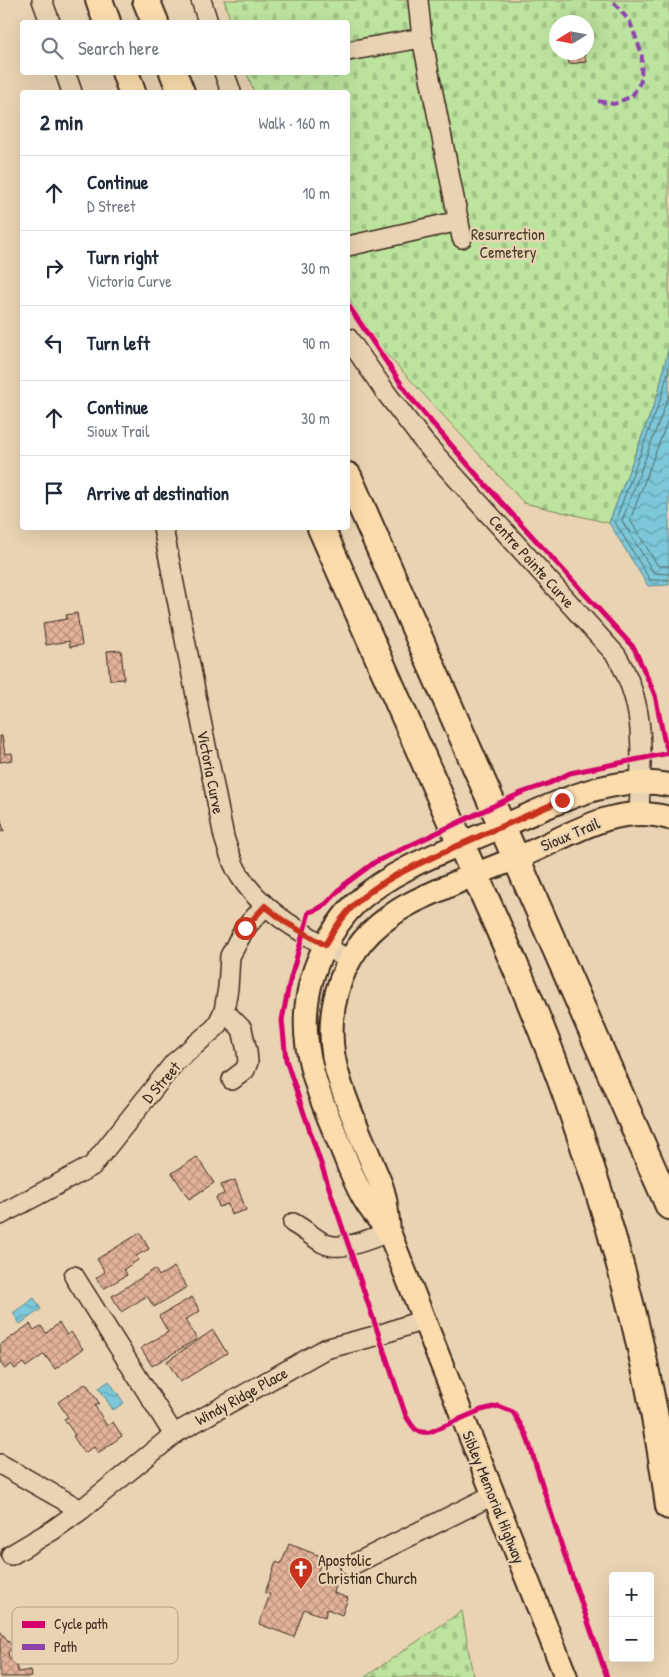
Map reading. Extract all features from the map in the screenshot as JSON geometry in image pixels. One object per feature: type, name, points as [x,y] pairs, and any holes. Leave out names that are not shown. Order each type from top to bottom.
[{"type":"highway","points":[[99,0],[106,20]]},
{"type":"highway","points":[[146,0],[154,20]]},
{"type":"highway","points":[[126,75],[131,90]]},
{"type":"highway","points":[[174,75],[180,90]]},
{"type":"highway","points":[[350,481],[669,1206]]},
{"type":"highway","points":[[322,530],[461,843],[555,1066],[591,1167],[632,1314],[660,1445],[669,1506]]},
{"type":"main road","name":"Sioux Trail","points":[[389,1232],[365,1201],[320,1098],[309,1060],[306,1037],[307,999],[315,967],[334,929],[356,903],[377,886],[461,843],[586,792],[616,785],[640,783],[669,785]]},
{"type":"main road","name":"Sioux Trail","points":[[389,1232],[384,1194],[340,1082],[331,1044],[332,1013],[335,996],[343,972],[350,961],[368,935],[388,917],[404,907],[474,874],[517,858],[589,825],[617,816],[653,814],[669,818]]},
{"type":"main road","name":"Sibley Memorial Highway","points":[[389,1232],[566,1677]]},
{"type":"street","points":[[42,0],[49,20]]},
{"type":"street","points":[[201,0],[207,20]]},
{"type":"street","points":[[350,246],[460,229],[422,38],[418,0]]},
{"type":"street","points":[[350,52],[422,38]]},
{"type":"street","points":[[66,75],[71,90]]},
{"type":"street","name":"Centre Pointe Curve","points":[[350,341],[387,394],[424,442],[616,655],[625,669],[634,691],[639,711],[641,739],[639,814]]},
{"type":"street","name":"Victoria Curve","points":[[164,530],[224,837],[230,855],[240,876],[265,906],[285,922],[350,961]]},
{"type":"street","name":"D Street","points":[[0,1215],[92,1166],[174,1063],[216,1027],[224,1011],[230,956],[245,928],[265,906]]},
{"type":"street","points":[[224,1011],[242,1029],[247,1051],[248,1062],[245,1070],[232,1080]]},
{"type":"street","points":[[293,1223],[304,1228],[325,1244],[335,1246],[349,1245],[389,1232]]},
{"type":"street","points":[[74,1276],[174,1435]]},
{"type":"street","name":"Windy Ridge Place","points":[[11,1555],[54,1530],[174,1435],[325,1348],[379,1335],[423,1320]]},
{"type":"street","points":[[0,1464],[80,1510]]},
{"type":"street","points":[[350,1566],[493,1495]]},
{"type":"green space","name":"Resurrection Cemetery","points":[[224,0],[669,0],[669,346],[658,394],[609,523],[524,503],[380,347],[350,300],[350,90],[253,90],[248,75],[350,75],[350,20],[230,20]]},
{"type":"green space","points":[[462,1611],[473,1677],[365,1677]]},
{"type":"water","points":[[669,346],[669,585],[648,586],[609,523],[658,394]]},
{"type":"water","points":[[34,1298],[41,1309],[20,1324],[13,1313]]},
{"type":"water","points":[[109,1381],[124,1403],[113,1410],[99,1388]]},
{"type":"building","points":[[568,60],[586,60],[586,62],[569,64]]},
{"type":"building","points":[[77,613],[82,645],[70,647],[69,641],[46,645],[43,623],[67,619],[66,615]]},
{"type":"building","points":[[121,650],[124,679],[110,680],[107,651]]},
{"type":"building","points":[[0,736],[2,736],[5,754],[12,753],[13,760],[0,762]]},
{"type":"building","points":[[0,816],[4,831],[0,832]]},
{"type":"building","points":[[197,1157],[214,1183],[189,1199],[172,1173]]},
{"type":"building","points":[[235,1180],[246,1210],[231,1215],[228,1204],[219,1207],[216,1197],[224,1194],[221,1185]]},
{"type":"building","points":[[140,1233],[149,1249],[136,1256],[138,1260],[124,1269],[127,1275],[103,1289],[96,1278],[105,1272],[97,1259]]},
{"type":"building","points":[[174,1267],[187,1287],[154,1307],[147,1296],[121,1312],[112,1296],[155,1269],[159,1276]]},
{"type":"building","points":[[192,1297],[200,1311],[185,1320],[197,1339],[152,1366],[141,1348],[168,1332],[159,1316]]},
{"type":"building","points":[[59,1323],[67,1335],[71,1332],[83,1349],[55,1369],[44,1354],[26,1367],[23,1363],[15,1369],[11,1364],[5,1369],[0,1362],[0,1345],[30,1324],[34,1330],[41,1326],[46,1333]]},
{"type":"building","points":[[213,1330],[227,1353],[180,1382],[167,1361]]},
{"type":"building","points":[[86,1383],[99,1403],[95,1406],[107,1426],[113,1422],[122,1436],[98,1453],[94,1447],[84,1453],[64,1419],[68,1417],[58,1402]]},
{"type":"building","name":"Apostolic Christian Church","points":[[289,1544],[323,1557],[315,1579],[336,1586],[334,1593],[348,1598],[342,1615],[327,1609],[325,1617],[304,1609],[294,1637],[259,1624],[270,1594],[265,1593],[276,1562],[281,1564]]},
{"type":"building","points":[[0,1631],[12,1646],[8,1652],[9,1659],[12,1658],[12,1664],[16,1664],[18,1672],[31,1670],[32,1677],[0,1677]]},
{"type":"marked path","points":[[598,101],[614,104],[632,96],[641,81],[642,54],[630,22],[612,0]]},
{"type":"cycle path","points":[[350,308],[410,397],[482,481],[634,648],[655,695],[669,754]]},
{"type":"cycle path","points":[[607,1677],[563,1550],[526,1434],[513,1412],[498,1406],[481,1410],[430,1432],[418,1431],[406,1416],[286,1060],[282,1020],[289,985],[309,912],[326,904],[344,885],[375,862],[521,793],[550,783],[570,773],[669,753]]},
{"type":"place","name":"Apostolic Christian Church","points":[[301,1590]]},
{"type":"route","points":[[245,928],[265,906],[285,922],[325,945],[344,916],[356,903],[377,886],[461,843],[562,800]]}]
